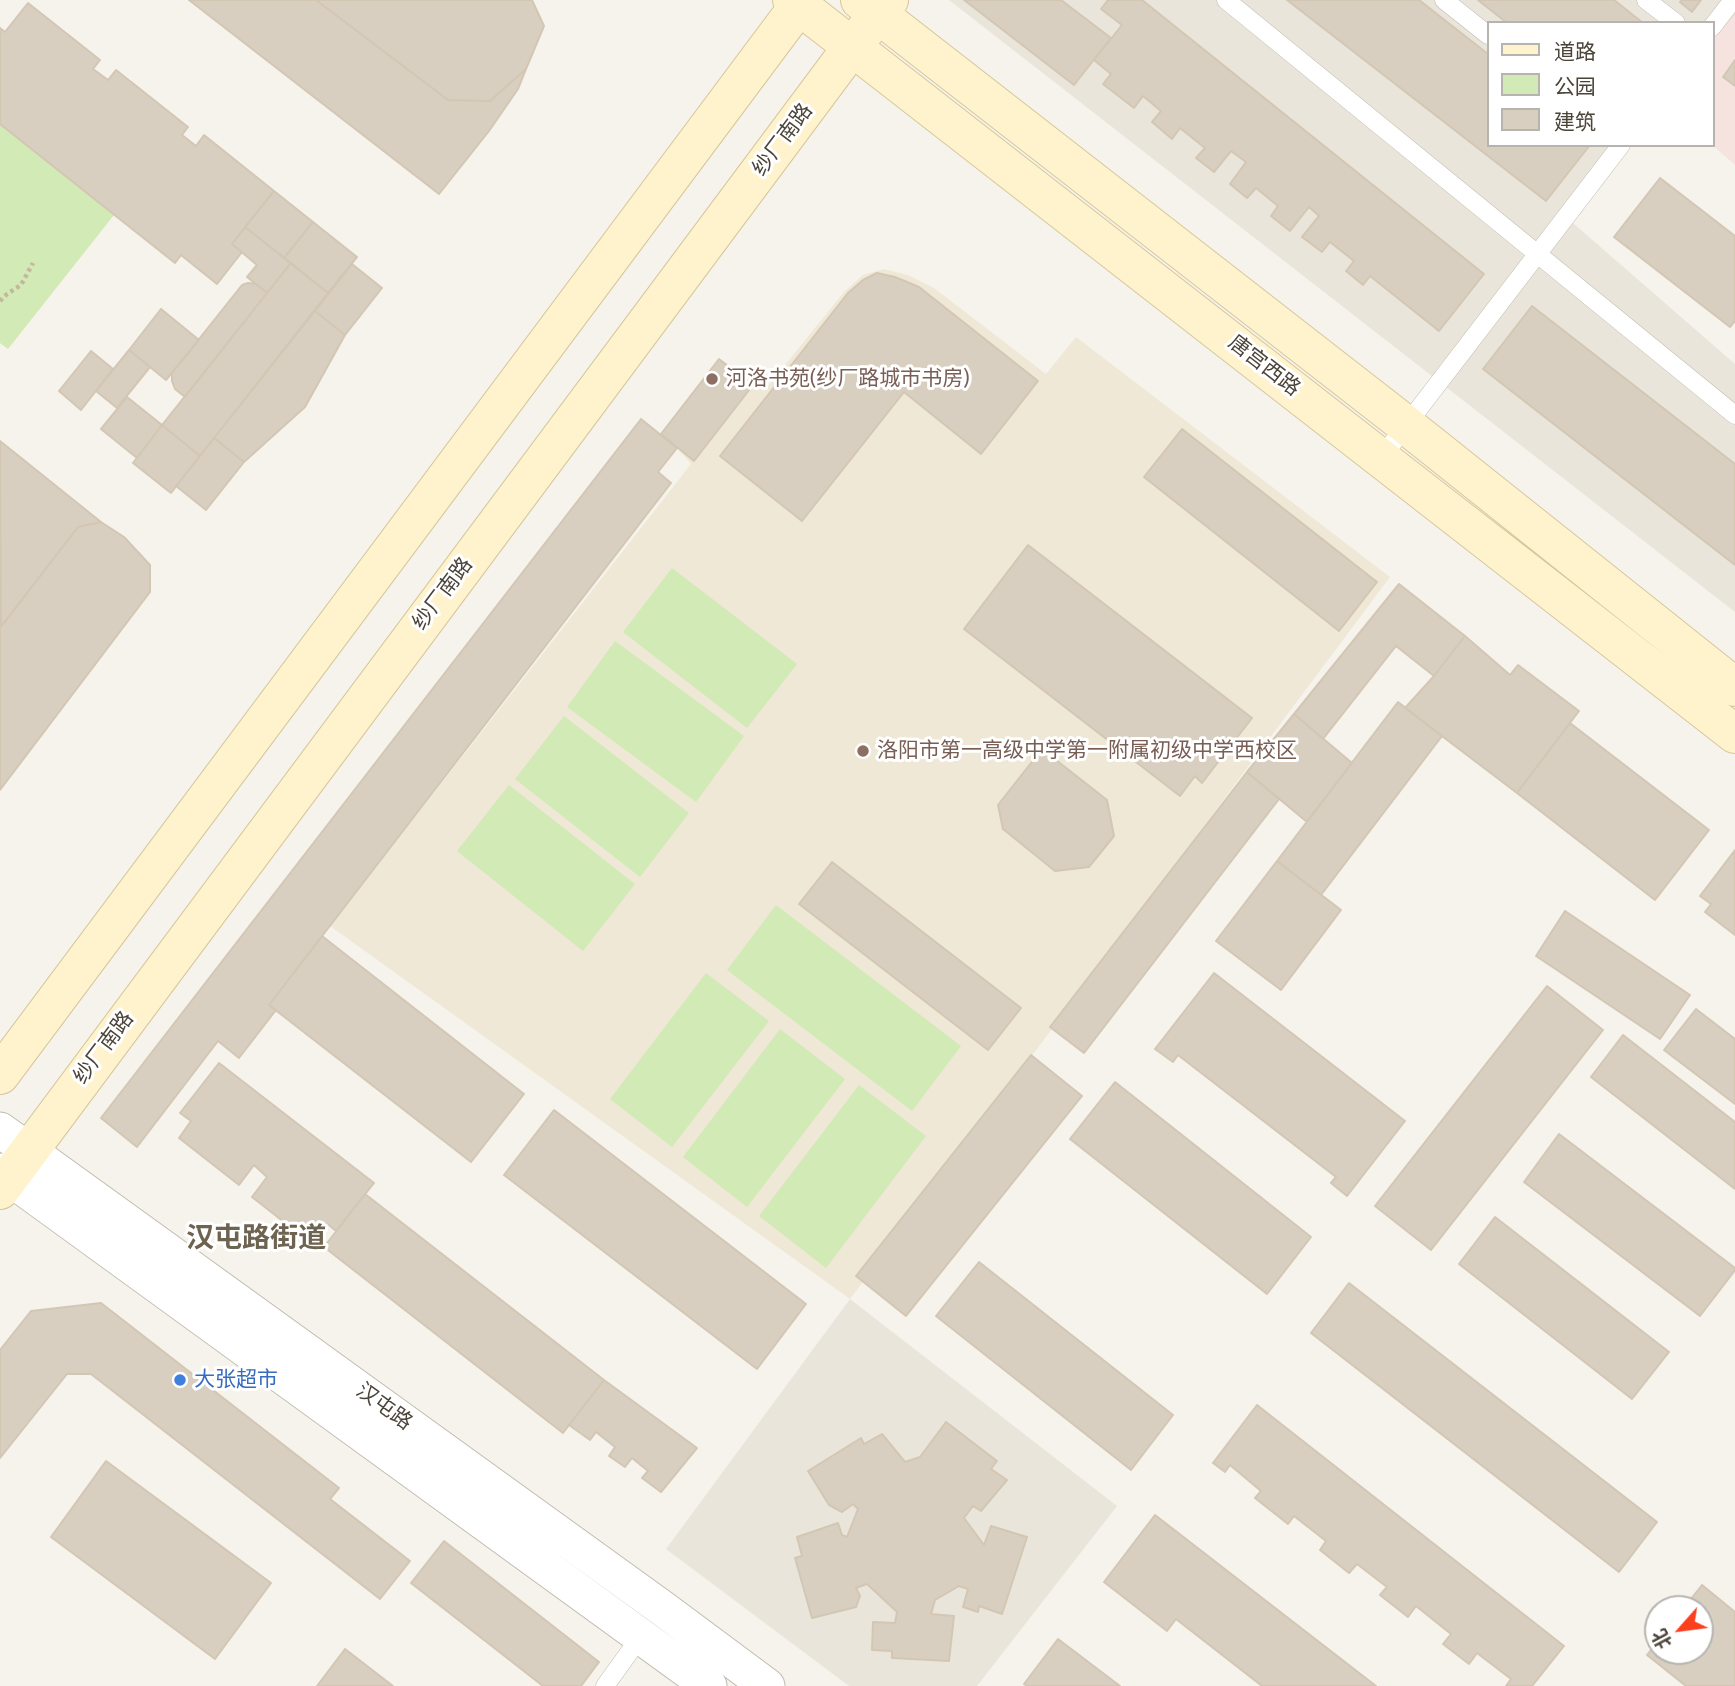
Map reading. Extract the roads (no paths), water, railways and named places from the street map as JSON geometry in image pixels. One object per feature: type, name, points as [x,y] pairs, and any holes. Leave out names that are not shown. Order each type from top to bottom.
[{"type":"main road","name":"唐宫西路","points":[[798,2],[852,47],[1735,734]]},
{"type":"main road","points":[[0,1074],[798,2]]},
{"type":"main road","name":"唐宫西路","points":[[876,5],[1735,687]]},
{"type":"main road","name":"纱厂南路","points":[[8,1163],[852,47],[876,5]]},
{"type":"street","name":"汉屯路","points":[[8,1163],[709,1686]]},
{"type":"street","name":"汉屯路","points":[[8,1163],[651,1600],[767,1686]]},
{"type":"lane","points":[[1226,0],[1735,415]]},
{"type":"lane","points":[[1444,0],[1486,33]]},
{"type":"lane","points":[[1646,0],[1673,21]]},
{"type":"lane","points":[[1714,24],[1733,0]]},
{"type":"lane","points":[[1381,458],[1620,147]]},
{"type":"lane","points":[[605,1686],[641,1636]]},
{"type":"place","name":"河洛书苑(纱厂路城市书房)","points":[[712,379]]},
{"type":"place","name":"洛阳市第一高级中学第一附属初级中学西校区","points":[[863,751]]},
{"type":"place","name":"大张超市","points":[[180,1380]]},
{"type":"district","name":"汉屯路街道","points":[[256,1239]]}]
